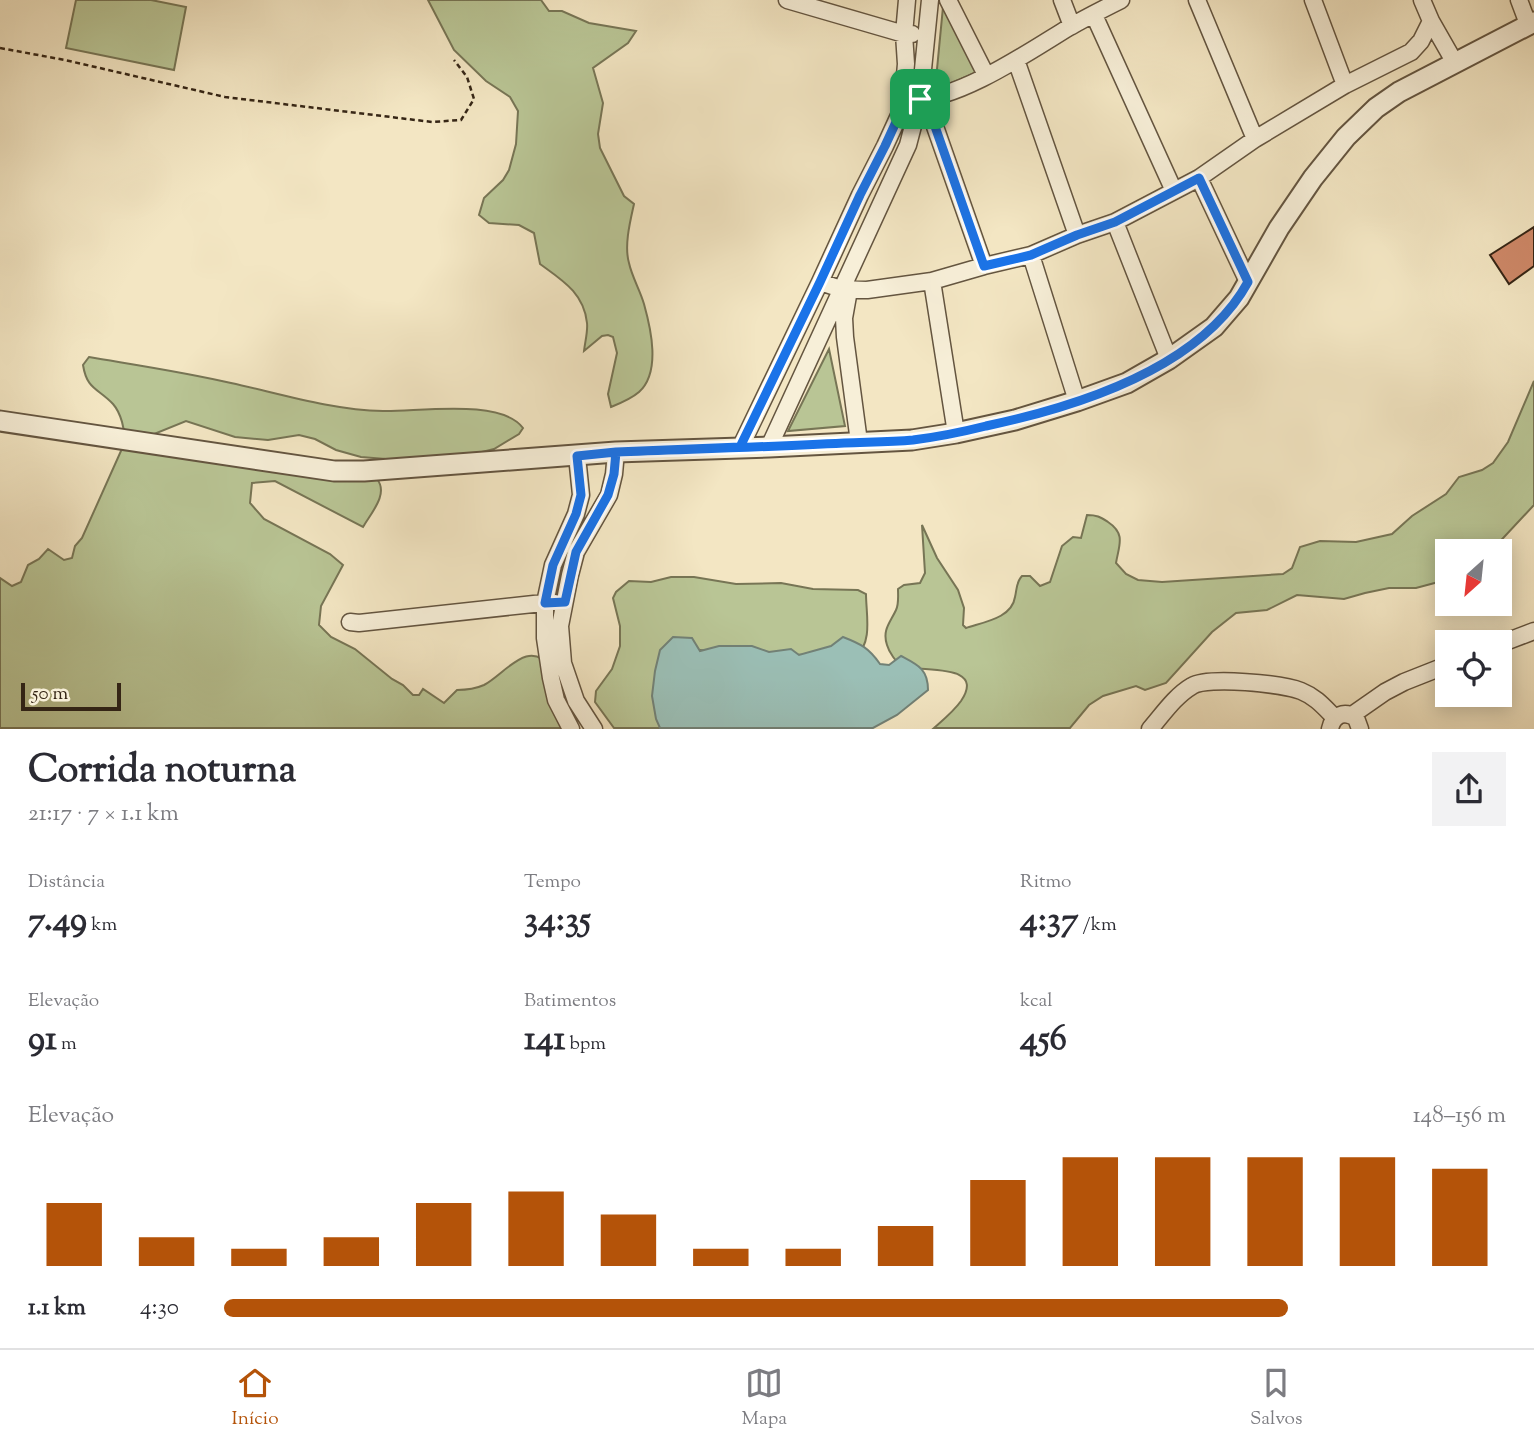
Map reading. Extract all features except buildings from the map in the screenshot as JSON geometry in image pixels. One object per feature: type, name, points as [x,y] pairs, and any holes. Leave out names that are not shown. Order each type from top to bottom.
[{"type":"street","points":[[787,0],[904,34],[925,33]]},
{"type":"street","points":[[769,447],[845,289],[908,145],[910,105],[904,34],[907,0]]},
{"type":"street","points":[[740,447],[860,195],[910,105],[930,0]]},
{"type":"street","points":[[948,0],[986,75]]},
{"type":"street","points":[[1062,0],[1072,26]]},
{"type":"street","points":[[910,105],[986,75],[1121,0]]},
{"type":"street","points":[[1197,0],[1255,139]]},
{"type":"street","points":[[1313,0],[1345,85]]},
{"type":"street","points":[[1422,0],[1455,63]]},
{"type":"street","points":[[0,421],[334,471],[364,471],[616,452],[912,440],[1015,420],[1128,383],[1169,359],[1214,327],[1239,298],[1279,228],[1313,178],[1346,137],[1376,108],[1399,92],[1531,23],[1520,0]]},
{"type":"street","points":[[1094,15],[1174,191]]},
{"type":"street","points":[[820,282],[845,289],[867,290],[932,281],[1031,255],[1115,222],[1199,178],[1255,139],[1345,85],[1411,52],[1421,41],[1431,21]]},
{"type":"street","points":[[1016,60],[1077,235]]},
{"type":"street","points":[[910,105],[929,113],[932,118],[984,266]]},
{"type":"street","points":[[1199,178],[1248,282]]},
{"type":"street","points":[[1115,222],[1169,359]]},
{"type":"street","points":[[1031,255],[1077,401]]},
{"type":"street","points":[[932,281],[956,433]]},
{"type":"street","points":[[845,289],[845,337],[859,442]]},
{"type":"street","points":[[594,729],[576,701],[563,663],[561,626],[576,552],[608,495],[616,452]]},
{"type":"street","points":[[572,729],[556,700],[551,678],[545,638],[545,603],[553,565],[576,514],[581,495],[577,456]]},
{"type":"street","points":[[350,622],[565,602]]},
{"type":"street","points":[[1512,639],[1534,631]]},
{"type":"street","points":[[1150,729],[1179,695],[1195,683],[1221,681],[1278,685],[1300,690],[1318,699],[1332,723],[1342,714],[1356,722],[1385,692],[1435,670]]},
{"type":"path","points":[[0,48],[65,60],[225,97],[432,122],[461,120],[474,99],[467,77],[454,60]]},
{"type":"green space","points":[[76,0],[151,0],[186,7],[174,70],[66,48]]},
{"type":"green space","points":[[428,0],[541,0],[549,11],[562,11],[589,23],[636,31],[628,43],[593,68],[603,103],[598,134],[600,148],[624,196],[634,204],[627,249],[651,338],[652,362],[646,384],[626,401],[611,407],[608,394],[617,353],[613,337],[602,336],[584,351],[587,326],[581,303],[571,288],[540,264],[534,233],[519,225],[489,223],[479,215],[484,198],[503,180],[509,170],[516,144],[518,111],[510,97],[486,81],[454,50]]},
{"type":"green space","points":[[943,7],[977,72],[935,90]]},
{"type":"green space","points":[[829,349],[845,426],[788,431]]},
{"type":"green space","points":[[89,357],[196,375],[345,408],[383,411],[478,410],[512,419],[523,428],[519,434],[494,449],[458,458],[423,462],[361,457],[299,435],[268,440],[235,437],[186,421],[154,434],[156,438],[377,479],[380,497],[363,527],[275,481],[252,483],[250,503],[264,519],[330,554],[343,565],[321,606],[319,625],[331,637],[355,649],[413,695],[419,695],[423,689],[444,703],[457,690],[484,685],[518,660],[534,656],[543,659],[563,689],[571,728],[0,728],[0,578],[12,586],[21,582],[28,565],[39,559],[48,549],[64,560],[72,558],[75,546],[82,538],[125,442],[122,422],[116,408],[87,379],[83,365]]},
{"type":"green space","points":[[1534,381],[1534,505],[1502,539],[1435,539],[1435,583],[1416,588],[1389,588],[1344,599],[1297,595],[1267,610],[1236,613],[1212,632],[1166,683],[1145,690],[1136,686],[1103,696],[1089,705],[1070,728],[934,728],[961,701],[967,689],[965,680],[948,672],[903,666],[895,660],[888,648],[886,631],[897,608],[898,589],[904,585],[920,583],[925,573],[922,525],[937,558],[958,590],[964,608],[963,625],[966,628],[996,618],[1009,610],[1022,576],[1030,576],[1040,586],[1050,582],[1062,546],[1073,537],[1081,538],[1087,515],[1093,515],[1114,526],[1120,540],[1116,563],[1126,574],[1138,580],[1162,582],[1283,574],[1292,568],[1300,547],[1320,541],[1356,542],[1392,534],[1412,516],[1446,494],[1459,477],[1482,470],[1493,463],[1508,442]]},
{"type":"green space","points":[[671,577],[694,577],[736,584],[781,583],[813,589],[858,590],[866,594],[865,643],[856,656],[723,653],[693,649],[680,728],[614,728],[595,702],[596,691],[612,669],[620,646],[620,626],[613,598],[629,581],[651,582]]},
{"type":"water","points":[[673,637],[692,638],[700,651],[719,646],[752,646],[769,652],[791,649],[799,655],[831,646],[843,637],[864,647],[880,664],[889,665],[901,656],[912,662],[924,672],[928,690],[897,715],[873,728],[660,728],[652,696],[655,671],[660,650]]},
{"type":"route","points":[[920,99],[902,100],[902,109],[885,146],[740,447],[616,452],[577,456],[581,495],[576,514],[553,565],[545,603],[565,602],[576,552],[608,495],[616,452],[769,447],[912,440],[1015,420],[1128,383],[1169,359],[1214,327],[1239,298],[1248,282],[1199,178],[1115,222],[1031,255],[984,266],[932,118],[929,113],[918,111],[920,99]]}]
